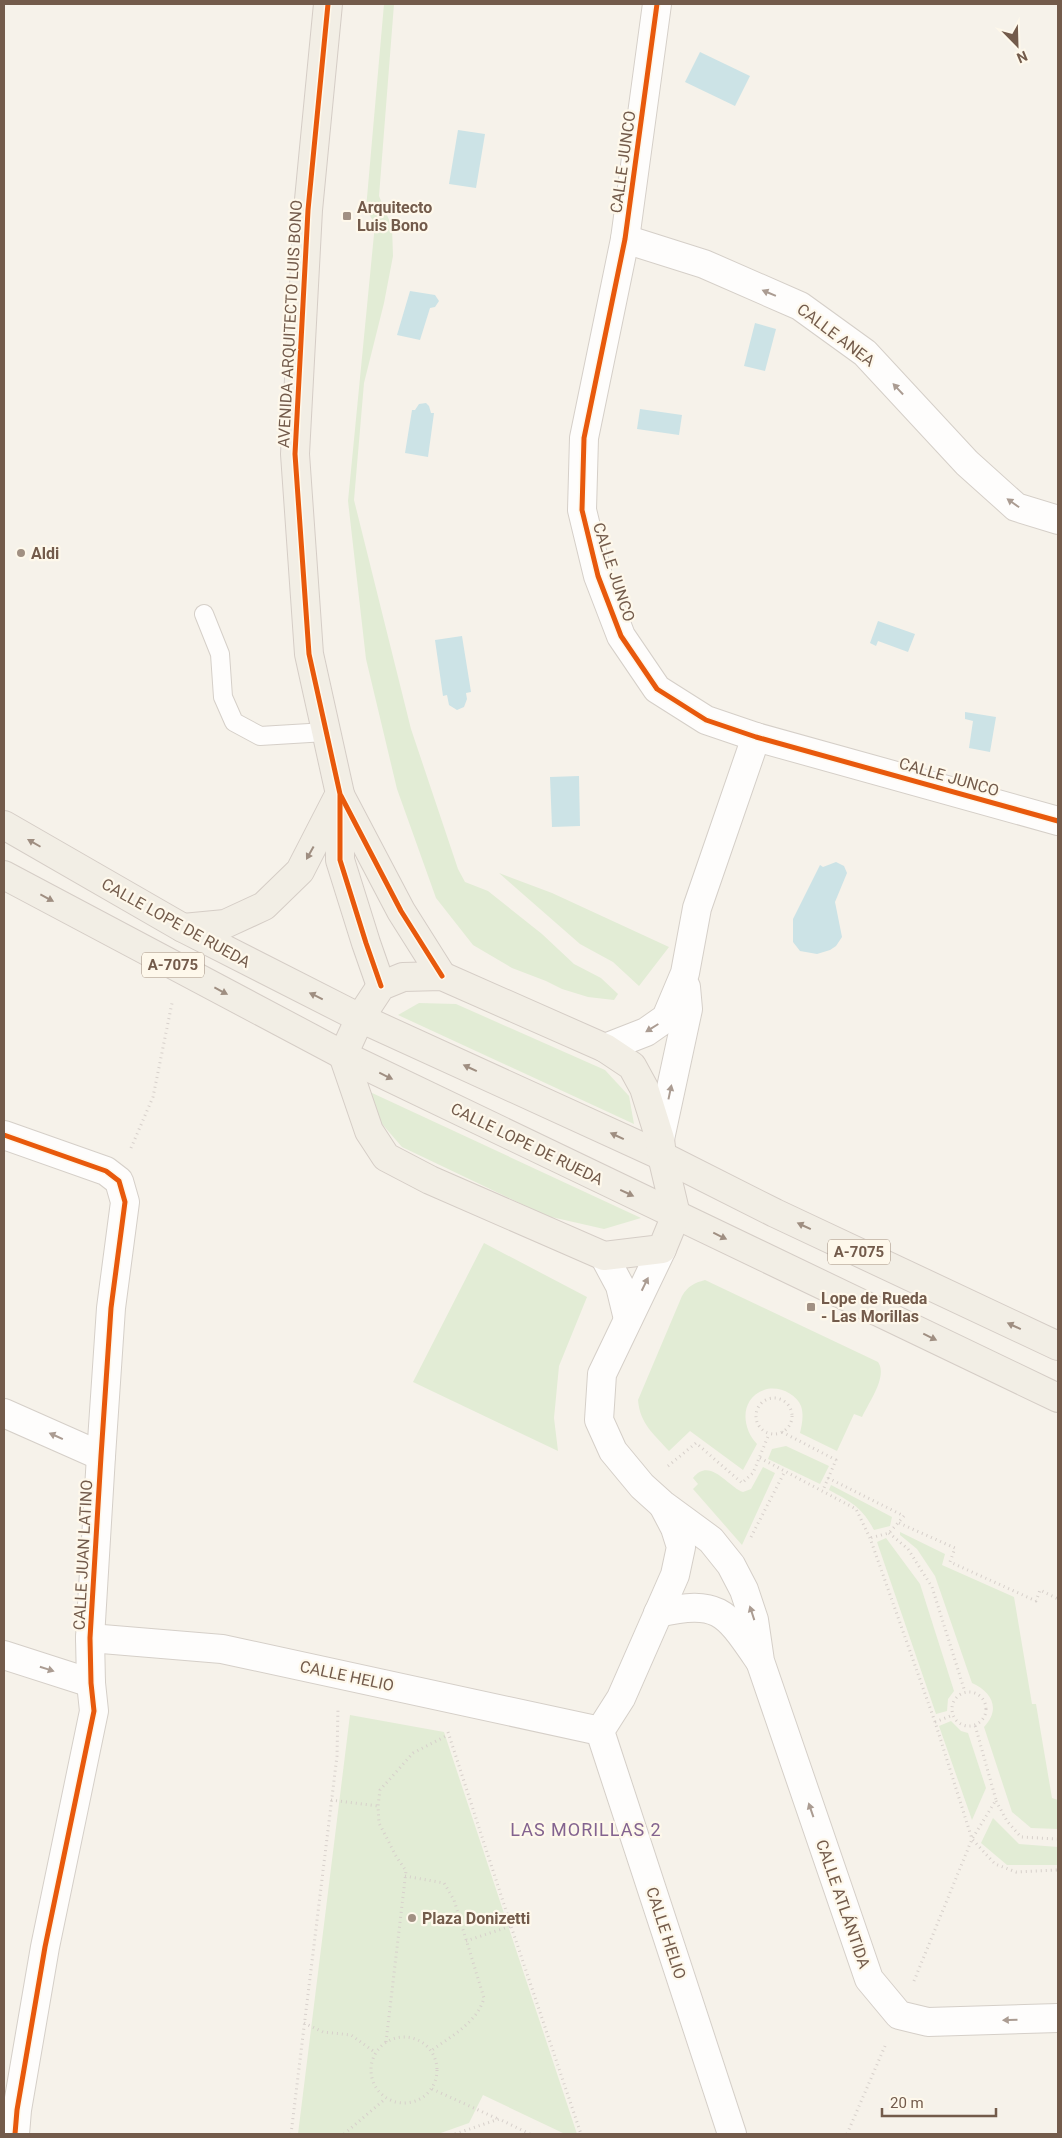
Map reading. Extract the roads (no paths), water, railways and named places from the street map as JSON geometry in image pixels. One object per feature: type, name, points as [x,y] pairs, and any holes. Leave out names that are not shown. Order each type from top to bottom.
[{"type":"main road","name":"AVENIDA ARQUITECTO LUIS BONO","points":[[328,4],[308,210],[295,454],[309,654],[340,794],[340,860],[366,943],[382,986]]},
{"type":"main road","name":"AVENIDA ARQUITECTO LUIS BONO","points":[[340,794],[401,911],[442,976]]},
{"type":"main road","points":[[183,928],[226,924],[264,906],[300,870],[340,794]]},
{"type":"main road","name":"CALLE LOPE DE RUEDA","points":[[4,825],[183,928],[360,1018],[661,1148],[784,1217],[1058,1346]]},
{"type":"main road","name":"CALLE LOPE DE RUEDA","points":[[4,875],[342,1055],[1058,1398]]},
{"type":"main road","points":[[442,976],[605,1048],[632,1066],[644,1088],[661,1148],[676,1215],[662,1249],[604,1256],[430,1180],[386,1157],[369,1131],[342,1055],[360,1018],[382,986],[403,977],[442,976]]},
{"type":"street","name":"CALLE JUNCO","points":[[657,4],[625,239],[584,438],[582,510],[596,567],[621,636],[657,688],[706,720],[756,737],[1058,821]]},
{"type":"street","name":"CALLE ANEA","points":[[625,239],[704,264],[800,306],[865,353],[967,463],[1016,507],[1058,520]]},
{"type":"street","points":[[605,1048],[646,1032],[666,1018],[685,973],[696,908],[756,737]]},
{"type":"street","points":[[661,1148],[688,1009],[685,973]]},
{"type":"street","name":"CALLE JUAN LATINO","points":[[4,1135],[106,1171],[119,1182],[125,1202],[111,1308],[101,1456],[90,1638],[94,1711],[45,1947],[12,2122]]},
{"type":"street","name":"CALLE ATLÁNTIDA","points":[[662,1249],[602,1374],[599,1420],[613,1450],[642,1486],[662,1504],[711,1540],[731,1565],[744,1590],[754,1620],[760,1661],[868,1979],[899,2014],[928,2022],[1058,2018]]},
{"type":"street","points":[[604,1256],[620,1286],[628,1319]]},
{"type":"street","points":[[4,1412],[101,1456]]},
{"type":"street","name":"CALLE ATLÁNTIDA","points":[[658,1613],[674,1575],[681,1547],[675,1528],[662,1504]]},
{"type":"street","name":"CALLE ATLÁNTIDA","points":[[658,1613],[685,1606],[707,1608],[725,1616],[760,1661]]},
{"type":"street","points":[[600,1732],[620,1698],[658,1613]]},
{"type":"street","name":"CALLE HELIO","points":[[90,1638],[222,1649],[600,1732],[732,2134]]},
{"type":"street","points":[[4,1655],[91,1683]]},
{"type":"lane","points":[[204,614],[220,654],[223,697],[234,722],[260,736],[326,732]]},
{"type":"water","points":[[700,52],[750,76],[735,106],[685,82]]},
{"type":"water","points":[[458,130],[485,134],[476,188],[449,184]]},
{"type":"water","points":[[410,291],[435,295],[439,301],[435,307],[430,308],[420,340],[397,335]]},
{"type":"water","points":[[755,323],[776,329],[765,371],[744,366]]},
{"type":"water","points":[[426,403],[431,413],[434,413],[428,457],[405,453],[412,410],[415,410],[419,404]]},
{"type":"water","points":[[640,409],[682,415],[679,435],[637,429]]},
{"type":"water","points":[[878,621],[915,634],[908,652],[878,641],[876,646],[870,643]]},
{"type":"water","points":[[462,636],[471,692],[466,693],[467,699],[464,707],[457,710],[449,705],[447,695],[443,696],[435,640]]},
{"type":"water","points":[[965,712],[996,717],[990,752],[969,748],[973,721],[965,719]]},
{"type":"water","points":[[579,776],[580,826],[552,827],[550,777]]},
{"type":"water","points":[[836,862],[844,866],[847,873],[835,902],[842,937],[836,946],[830,950],[817,954],[800,951],[793,942],[793,919],[820,865],[823,867]]},
{"type":"place","name":"Arquitecto Luis Bono","points":[[347,216]]},
{"type":"place","name":"Aldi","points":[[21,553]]},
{"type":"place","name":"Lope de Rueda - Las Morillas","points":[[811,1307]]},
{"type":"place","name":"Plaza Donizetti","points":[[412,1918]]},
{"type":"district","name":"LAS MORILLAS 2","points":[[586,1829]]}]
